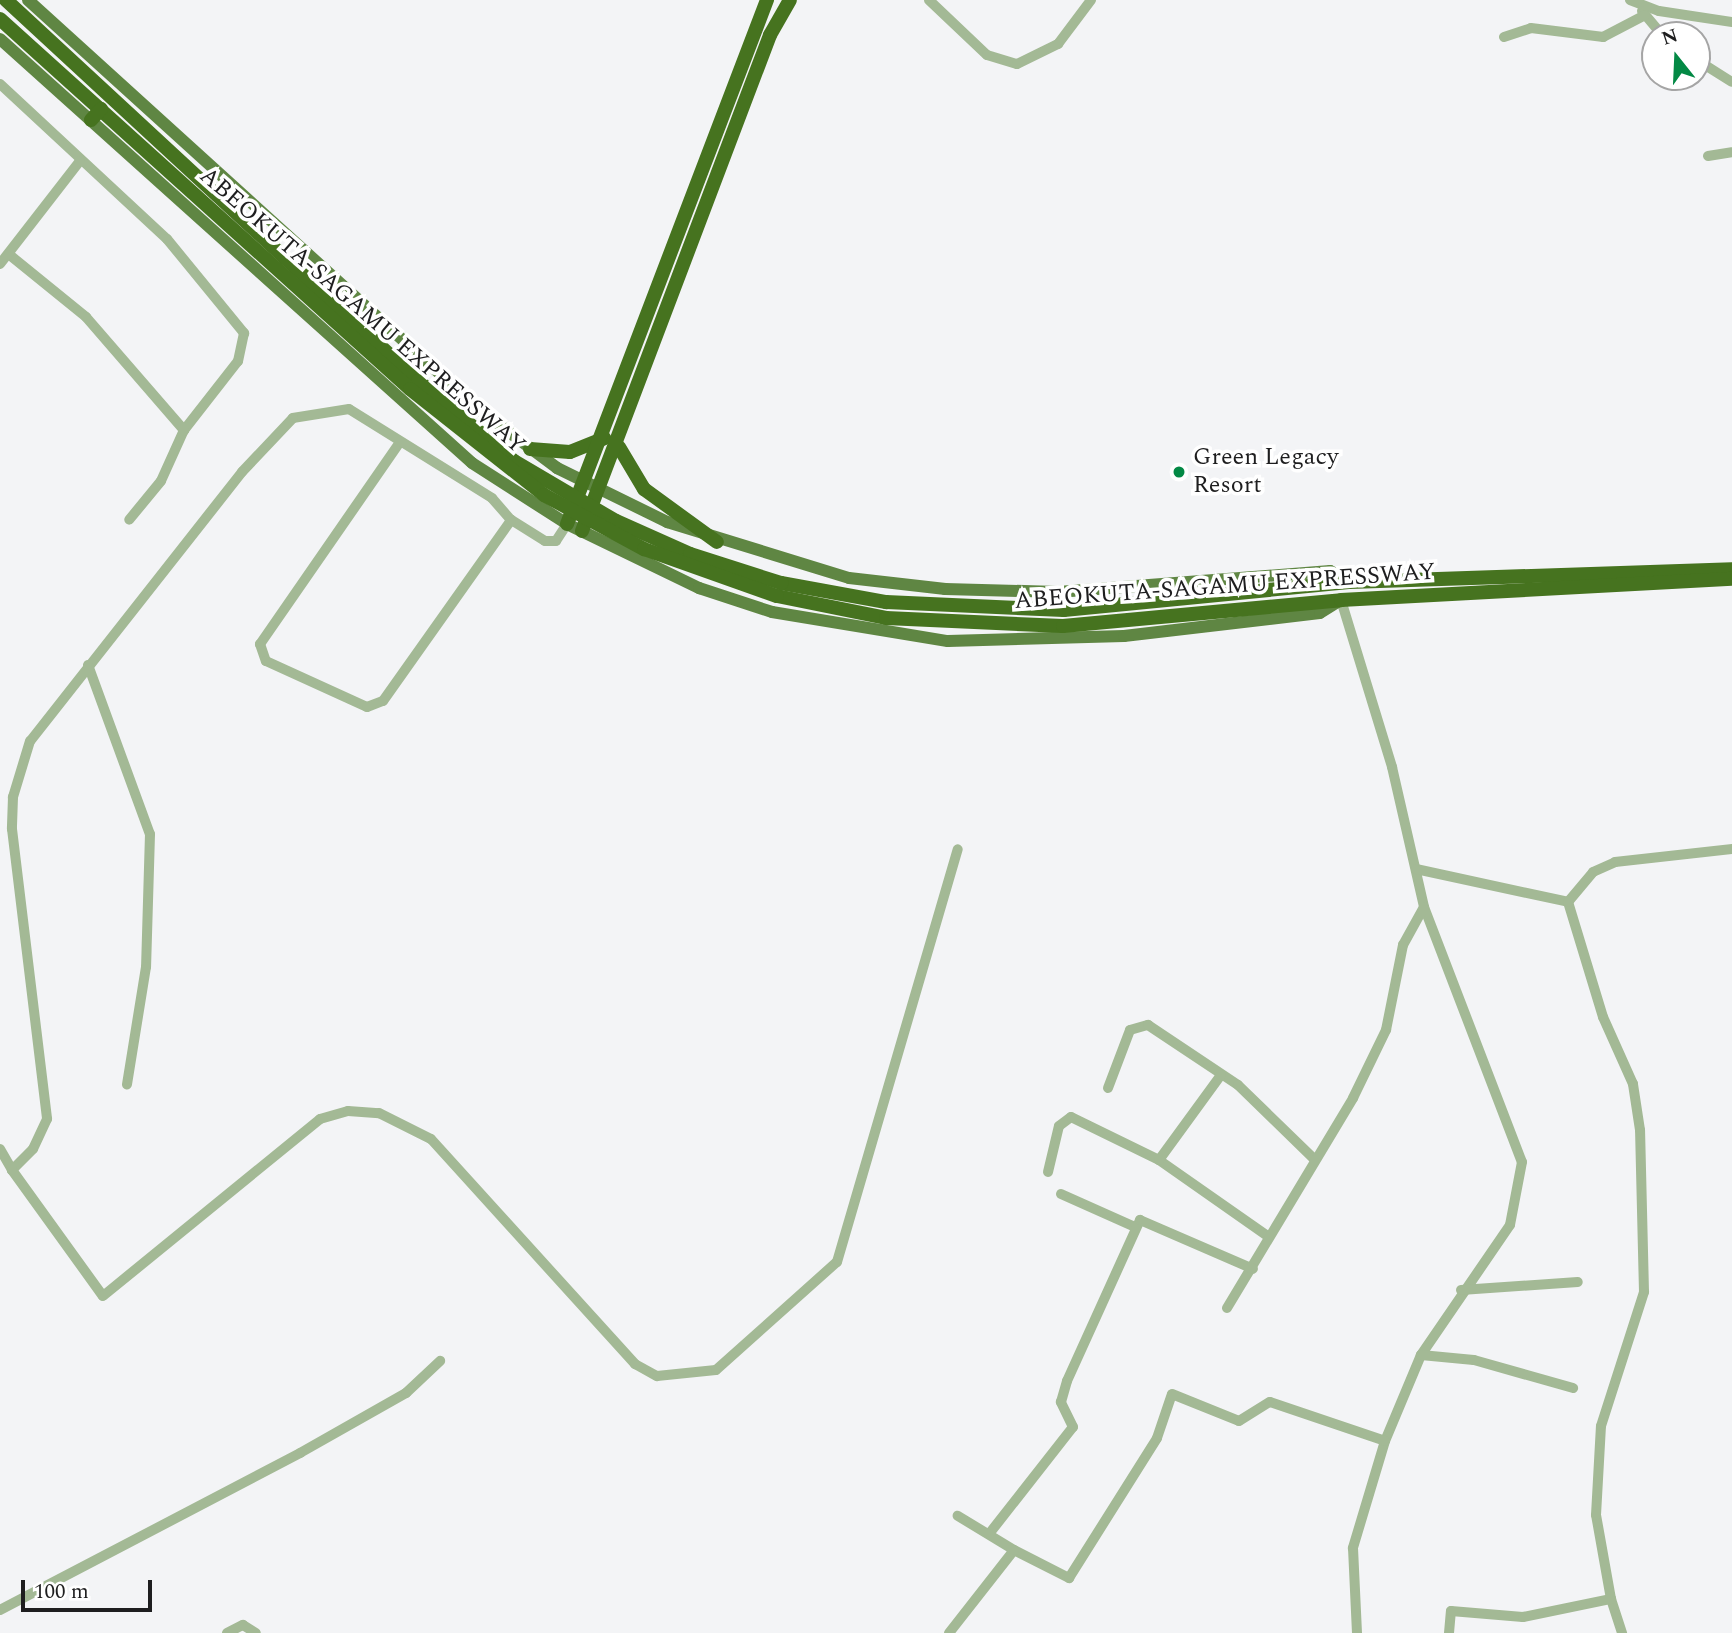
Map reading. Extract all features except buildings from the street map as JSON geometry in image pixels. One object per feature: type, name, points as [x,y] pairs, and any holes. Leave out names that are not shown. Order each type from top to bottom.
[{"type":"highway","name":"ABEOKUTA-SAGAMU EXPRESSWAY","points":[[6,0],[117,91],[414,385]]},
{"type":"highway","points":[[567,524],[604,438],[767,0]]},
{"type":"highway","points":[[583,531],[619,447],[771,35],[790,0]]},
{"type":"highway","name":"ABEOKUTA-SAGAMU EXPRESSWAY","points":[[0,19],[96,115],[414,385],[514,461],[582,502],[690,554],[779,590],[886,618],[997,626],[1341,600],[1732,579]]},
{"type":"highway","points":[[530,449],[570,452],[604,438]]},
{"type":"highway","points":[[619,447],[644,488],[717,542]]},
{"type":"highway","name":"ABEOKUTA-SAGAMU EXPRESSWAY","points":[[779,590],[886,603],[1064,610],[1349,582],[1732,569]]},
{"type":"main road","points":[[28,0],[117,91],[530,449],[585,483],[717,542],[849,578],[945,589],[1058,592],[1330,571],[1349,582]]},
{"type":"main road","points":[[0,39],[96,115],[409,410],[472,463],[567,524],[699,588],[772,612],[948,641],[1124,636],[1320,613],[1341,600]]},
{"type":"street","points":[[929,0],[987,55],[1017,64],[1058,44],[1091,0]]},
{"type":"street","points":[[1633,3],[1650,21]]},
{"type":"street","points":[[1633,3],[1732,22]]},
{"type":"street","points":[[1504,37],[1531,28],[1603,37],[1645,15]]},
{"type":"street","points":[[1711,69],[1732,82]]},
{"type":"street","points":[[0,84],[167,239],[244,333],[238,361],[184,430],[161,481],[129,520]]},
{"type":"street","points":[[1708,156],[1732,152]]},
{"type":"street","points":[[0,264],[11,256],[80,161]]},
{"type":"street","points":[[11,256],[86,317],[184,430]]},
{"type":"street","points":[[12,1170],[33,1149],[47,1119],[13,797],[30,741],[258,453],[293,418],[349,410],[492,498],[510,520],[545,541],[556,541],[567,524]]},
{"type":"street","points":[[400,442],[260,645],[266,661],[367,707],[383,701],[510,520]]},
{"type":"street","points":[[1341,600],[1416,869],[1424,907],[1522,1162],[1510,1225],[1461,1290],[1421,1355],[1385,1441],[1353,1548],[1357,1633]]},
{"type":"street","points":[[88,665],[150,834],[146,967],[127,1084]]},
{"type":"street","points":[[0,1149],[12,1170],[103,1296],[320,1119],[348,1111],[379,1113],[431,1139],[635,1364],[657,1376],[716,1370],[837,1262],[958,849]]},
{"type":"street","points":[[1569,902],[1593,872],[1615,862],[1732,849]]},
{"type":"street","points":[[1416,869],[1569,902]]},
{"type":"street","points":[[1569,902],[1603,1017],[1633,1084],[1640,1130],[1644,1292],[1601,1426],[1596,1515],[1611,1599],[1622,1633]]},
{"type":"street","points":[[1227,1308],[1253,1269],[1386,1030],[1404,945],[1424,907]]},
{"type":"street","points":[[1108,1088],[1130,1030],[1139,1025],[1221,1075],[1314,1159]]},
{"type":"street","points":[[1159,1160],[1221,1075]]},
{"type":"street","points":[[1048,1172],[1059,1126],[1071,1116],[1159,1160],[1269,1237]]},
{"type":"street","points":[[1061,1194],[1135,1227]]},
{"type":"street","points":[[989,1534],[1073,1427],[1060,1402],[1135,1227],[1146,1217],[1253,1269]]},
{"type":"street","points":[[1461,1290],[1578,1282]]},
{"type":"street","points":[[1421,1355],[1475,1360],[1573,1388]]},
{"type":"street","points":[[0,1610],[300,1453],[406,1392],[440,1361]]},
{"type":"street","points":[[958,1516],[1014,1550],[1069,1578],[1157,1438],[1172,1394],[1234,1421],[1270,1402],[1385,1441]]},
{"type":"street","points":[[949,1633],[1014,1550]]},
{"type":"street","points":[[1449,1633],[1451,1611],[1523,1617],[1611,1599]]},
{"type":"street","points":[[227,1633],[243,1625],[256,1633]]},
{"type":"place","name":"Green Legacy Resort","points":[[1179,472]]}]
